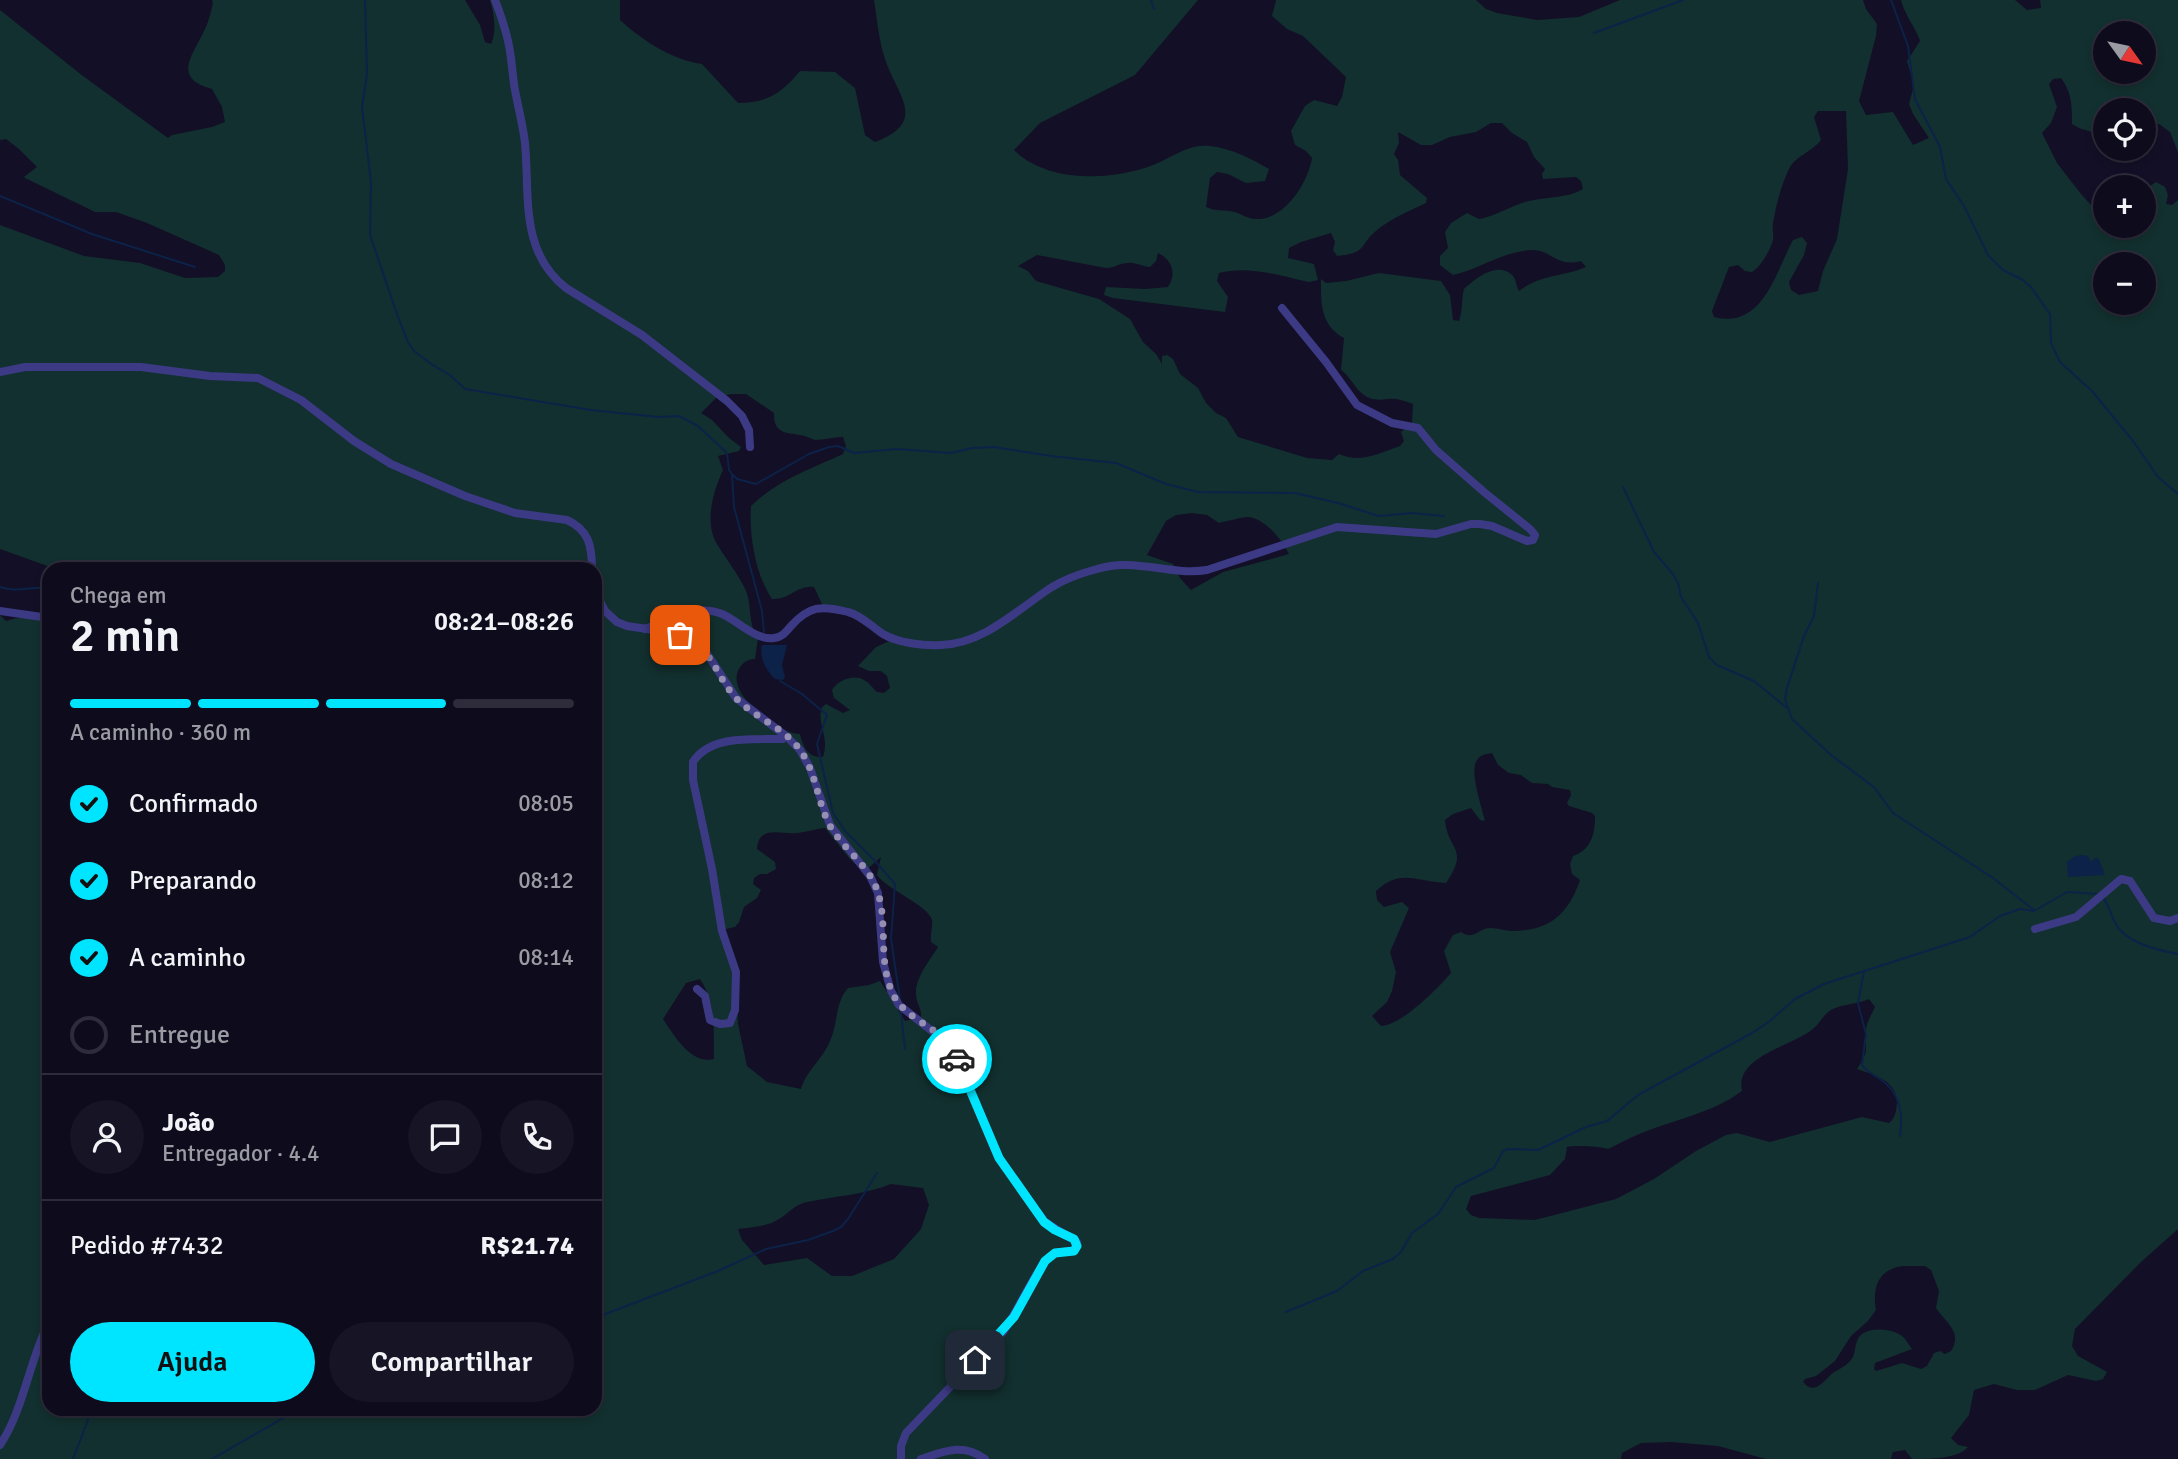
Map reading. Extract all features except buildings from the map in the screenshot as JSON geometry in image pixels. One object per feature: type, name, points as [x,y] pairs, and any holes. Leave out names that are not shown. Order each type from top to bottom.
[{"type":"street","points":[[495,0],[508,41],[525,142],[529,225],[548,268],[555,280],[642,335],[727,401],[749,430],[750,447]]},
{"type":"street","points":[[645,629],[693,611],[706,611],[722,614],[772,639],[782,636],[808,610],[825,608],[855,614],[889,638],[925,645],[941,645],[959,643],[979,635],[1053,586],[1108,566],[1136,564],[1193,572],[1207,570],[1337,527],[1437,534],[1480,524],[1492,526],[1527,541],[1533,540],[1535,535],[1530,529],[1436,450],[1418,428],[1392,423],[1357,405],[1282,308]]},
{"type":"street","points":[[0,372],[25,367],[141,367],[210,376],[258,378],[301,400],[354,441],[391,464],[465,496],[515,513],[574,523],[588,538],[591,562]]},
{"type":"street","points":[[602,605],[618,622],[680,635],[698,643],[736,698],[800,750],[810,768],[830,825],[870,876],[878,893],[883,962],[891,991],[899,1006],[946,1042],[956,1058],[999,1158],[1044,1222],[1077,1242],[1074,1251],[1055,1253],[1045,1261],[1003,1332],[906,1433],[901,1446],[901,1459]]},
{"type":"street","points":[[0,611],[42,617]]},
{"type":"street","points":[[697,989],[705,996],[710,1020],[720,1024],[730,1023],[735,1010],[736,972],[722,931],[693,780],[692,762],[702,750],[715,744],[783,739],[786,736]]},
{"type":"street","points":[[2035,929],[2076,917],[2121,879],[2130,881],[2154,918],[2170,921],[2178,918]]},
{"type":"street","points":[[0,1445],[9,1431],[42,1336]]},
{"type":"street","points":[[921,1459],[961,1448],[977,1453],[985,1459]]},
{"type":"green space","points":[[212,0],[465,0],[480,25],[485,42],[491,44],[494,22],[490,0],[620,0],[620,20],[658,48],[702,64],[738,103],[766,99],[787,85],[800,71],[835,72],[855,88],[865,135],[875,142],[901,125],[905,106],[883,52],[874,0],[1198,0],[1135,75],[1040,123],[1014,150],[1044,169],[1081,176],[1100,176],[1137,170],[1194,147],[1225,149],[1269,169],[1265,181],[1246,183],[1217,172],[1210,178],[1206,207],[1255,219],[1276,214],[1300,189],[1312,158],[1295,145],[1291,131],[1305,106],[1314,100],[1337,106],[1342,97],[1346,77],[1303,36],[1287,29],[1272,16],[1276,0],[1476,0],[1486,9],[1497,13],[1537,20],[1579,17],[1620,0],[1863,0],[1877,24],[1859,101],[1866,115],[1893,112],[1913,145],[1929,138],[1909,104],[1914,85],[1907,61],[1920,41],[1901,0],[2015,0],[2027,10],[2041,8],[2040,0],[2178,0],[2178,152],[2170,132],[2156,124],[2156,98],[2093,98],[2093,132],[2072,124],[2071,100],[2061,78],[2053,79],[2049,84],[2057,107],[2051,123],[2042,133],[2057,163],[2093,206],[2093,238],[2156,238],[2156,182],[2165,187],[2168,195],[2166,204],[2172,205],[2178,200],[2178,1229],[2075,1329],[2072,1346],[2078,1356],[2107,1372],[2103,1379],[2096,1381],[2068,1375],[2035,1390],[2017,1390],[1994,1384],[1974,1390],[1969,1415],[1951,1438],[1958,1445],[1968,1447],[1958,1454],[1927,1459],[1912,1459],[1905,1450],[1893,1452],[1891,1459],[1766,1459],[1718,1446],[1671,1442],[1641,1443],[1622,1453],[1621,1459],[0,1459],[0,615],[6,621],[28,618],[42,622],[42,1416],[602,1416],[602,562],[42,564],[0,549],[0,225],[84,256],[140,263],[185,278],[218,277],[225,271],[225,265],[219,255],[147,223],[116,212],[95,212],[24,177],[37,167],[6,139],[0,140],[0,10],[83,76],[168,138],[225,122],[222,107],[212,89],[192,79],[189,72],[191,57],[206,26]],"holes":[[[1818,111],[1846,111],[1848,169],[1837,239],[1823,271],[1818,291],[1799,295],[1791,290],[1789,282],[1804,255],[1807,243],[1802,237],[1793,240],[1773,281],[1756,307],[1745,315],[1731,319],[1714,317],[1712,311],[1729,267],[1738,265],[1745,271],[1752,272],[1770,249],[1776,210],[1789,169],[1821,140],[1814,117]],[[1491,123],[1502,123],[1527,142],[1534,157],[1545,169],[1543,179],[1576,177],[1581,181],[1583,189],[1568,195],[1522,203],[1479,219],[1467,213],[1451,223],[1445,232],[1448,248],[1440,256],[1440,265],[1453,275],[1520,251],[1537,250],[1566,262],[1581,261],[1586,267],[1536,281],[1519,291],[1513,276],[1506,271],[1486,273],[1464,289],[1459,321],[1453,320],[1450,295],[1441,281],[1379,273],[1346,281],[1326,283],[1321,279],[1322,305],[1326,320],[1330,327],[1344,338],[1341,370],[1368,397],[1376,400],[1396,399],[1413,404],[1412,423],[1401,432],[1404,441],[1400,446],[1377,454],[1362,458],[1339,454],[1332,460],[1307,458],[1238,437],[1226,418],[1216,413],[1206,403],[1198,388],[1180,374],[1173,359],[1167,355],[1162,356],[1162,364],[1143,342],[1130,319],[1099,299],[1036,281],[1028,271],[1018,266],[1037,255],[1106,268],[1131,263],[1150,267],[1156,261],[1158,253],[1167,259],[1172,267],[1168,287],[1106,287],[1104,295],[1225,312],[1228,297],[1217,281],[1219,273],[1241,270],[1276,274],[1309,282],[1318,280],[1314,264],[1288,258],[1289,248],[1331,233],[1335,242],[1333,250],[1337,256],[1354,253],[1382,226],[1426,203],[1427,198],[1400,175],[1398,160],[1394,154],[1399,143],[1398,132],[1421,145],[1432,145],[1450,137],[1476,132]],[[746,394],[774,413],[776,426],[783,432],[815,440],[843,437],[846,446],[843,454],[783,482],[751,506],[754,554],[761,578],[772,599],[814,587],[823,606],[853,610],[894,639],[876,647],[858,666],[869,671],[881,671],[887,676],[890,688],[884,693],[877,692],[860,678],[842,681],[832,690],[834,698],[850,710],[843,713],[826,704],[822,707],[825,742],[823,757],[814,756],[807,751],[800,734],[779,727],[767,719],[745,699],[738,687],[737,676],[741,666],[755,659],[758,638],[753,628],[746,591],[717,544],[711,526],[713,497],[723,470],[718,456],[739,451],[741,447],[701,413],[716,398]],[[1176,515],[1207,515],[1219,523],[1244,517],[1253,518],[1272,530],[1289,554],[1223,572],[1191,590],[1180,578],[1173,564],[1147,555],[1166,521]],[[1492,753],[1498,765],[1532,783],[1570,790],[1567,803],[1569,806],[1595,816],[1591,840],[1584,850],[1573,856],[1570,864],[1572,874],[1580,880],[1575,892],[1556,918],[1537,928],[1509,931],[1491,928],[1473,935],[1461,932],[1453,935],[1444,951],[1451,973],[1409,1013],[1399,1020],[1381,1026],[1372,1016],[1387,1002],[1392,991],[1396,972],[1390,952],[1409,908],[1402,902],[1384,907],[1377,900],[1376,891],[1401,878],[1446,883],[1457,856],[1445,820],[1471,808],[1480,820],[1485,821],[1477,790],[1475,765],[1481,756]],[[825,828],[864,872],[881,857],[877,875],[890,887],[916,903],[932,920],[931,942],[938,947],[916,988],[921,1017],[905,1021],[880,981],[848,988],[841,1000],[830,1041],[801,1089],[767,1082],[747,1066],[738,1024],[735,969],[721,930],[735,927],[744,907],[757,898],[761,890],[753,884],[754,878],[776,869],[775,862],[757,849],[759,841],[766,833],[797,833]],[[700,979],[709,998],[714,1027],[714,1059],[698,1058],[691,1053],[663,1019],[686,983]],[[1869,999],[1875,1007],[1867,1026],[1865,1053],[1857,1069],[1883,1080],[1893,1089],[1897,1106],[1889,1123],[1862,1117],[1770,1142],[1737,1133],[1726,1135],[1616,1199],[1535,1220],[1479,1218],[1466,1209],[1471,1196],[1550,1175],[1565,1159],[1567,1147],[1608,1149],[1730,1099],[1742,1091],[1742,1079],[1756,1060],[1805,1034],[1830,1011]],[[891,1184],[923,1188],[929,1205],[921,1229],[894,1259],[852,1276],[832,1276],[807,1258],[764,1265],[742,1240],[738,1229],[770,1224],[807,1202],[860,1193]],[[1925,1266],[1931,1270],[1939,1291],[1936,1308],[1954,1333],[1951,1351],[1945,1354],[1940,1351],[1934,1353],[1927,1366],[1921,1369],[1902,1363],[1876,1371],[1875,1363],[1912,1349],[1897,1333],[1872,1330],[1858,1339],[1853,1358],[1847,1364],[1819,1386],[1807,1386],[1803,1382],[1805,1379],[1816,1376],[1835,1361],[1851,1336],[1868,1321],[1876,1310],[1876,1287],[1882,1275],[1894,1268]]]},
{"type":"water","points":[[762,645],[787,645],[782,665],[785,677],[783,680],[775,679],[766,668],[762,659]]},
{"type":"water","points":[[2075,856],[2088,856],[2091,862],[2096,857],[2099,859],[2105,875],[2068,877],[2067,862]]},
{"type":"waterway","points":[[365,0],[367,75],[362,107],[371,182],[370,235],[408,342],[414,351],[450,375],[465,389],[591,410],[658,417],[679,416],[698,426],[727,453],[732,474],[734,507],[762,611],[764,632]]},
{"type":"waterway","points":[[1151,0],[1154,9]]},
{"type":"waterway","points":[[1594,33],[1683,0]]},
{"type":"waterway","points":[[1891,0],[1908,46],[1915,99],[1940,147],[1946,179],[1964,206],[1988,255],[2003,270],[2031,287],[2050,314],[2051,343],[2060,362],[2092,391],[2158,477],[2178,494]]},
{"type":"waterway","points":[[0,196],[92,234],[195,267]]},
{"type":"waterway","points":[[733,475],[737,479],[756,484],[809,454],[838,446],[854,453],[897,449],[951,453],[994,447],[1116,463],[1166,484],[1198,492],[1295,493],[1379,516],[1412,513],[1444,516]]},
{"type":"waterway","points":[[1623,487],[1654,552],[1678,583],[1681,597],[1698,623],[1709,657],[1717,665],[1754,681],[1787,708]]},
{"type":"waterway","points":[[1818,583],[1814,616],[1804,636],[1787,688],[1785,699],[1792,719],[1831,755],[1874,787],[1893,813],[1993,878],[2034,910]]},
{"type":"waterway","points":[[0,587],[42,588]]},
{"type":"waterway","points":[[780,681],[802,694],[827,715],[817,744],[833,813],[845,831],[895,884],[891,939],[900,1000]]},
{"type":"waterway","points":[[1286,1312],[1337,1291],[1363,1271],[1393,1259],[1401,1252],[1412,1233],[1438,1214],[1456,1187],[1494,1168],[1503,1151],[1538,1150],[1586,1127],[1607,1121],[1638,1095],[1752,1033],[1795,999],[1824,984],[1970,937],[2000,916],[2020,909],[2034,911],[2067,892],[2098,894]]},
{"type":"waterway","points":[[2103,898],[2115,923],[2127,936],[2152,948],[2178,954]]},
{"type":"waterway","points":[[1864,971],[1858,1003],[1866,1034],[1862,1065],[1887,1085],[1896,1097],[1901,1112],[1900,1136]]},
{"type":"waterway","points":[[901,1012],[905,1049]]},
{"type":"waterway","points":[[602,1315],[718,1271],[766,1249],[808,1240],[841,1227],[877,1173]]},
{"type":"waterway","points":[[73,1459],[89,1416]]},
{"type":"waterway","points":[[212,1459],[287,1416]]},
{"type":"way so far","points":[[680,635],[698,643],[736,698],[747,709],[786,736],[800,750],[810,768],[830,825],[870,876],[878,893],[883,962],[891,991],[899,1006],[937,1033],[957,1059]]},
{"type":"route","points":[[957,1059],[999,1158],[1023,1188],[1044,1222],[1077,1242],[1074,1251],[1050,1255],[1040,1267],[1014,1317],[975,1360]]}]
